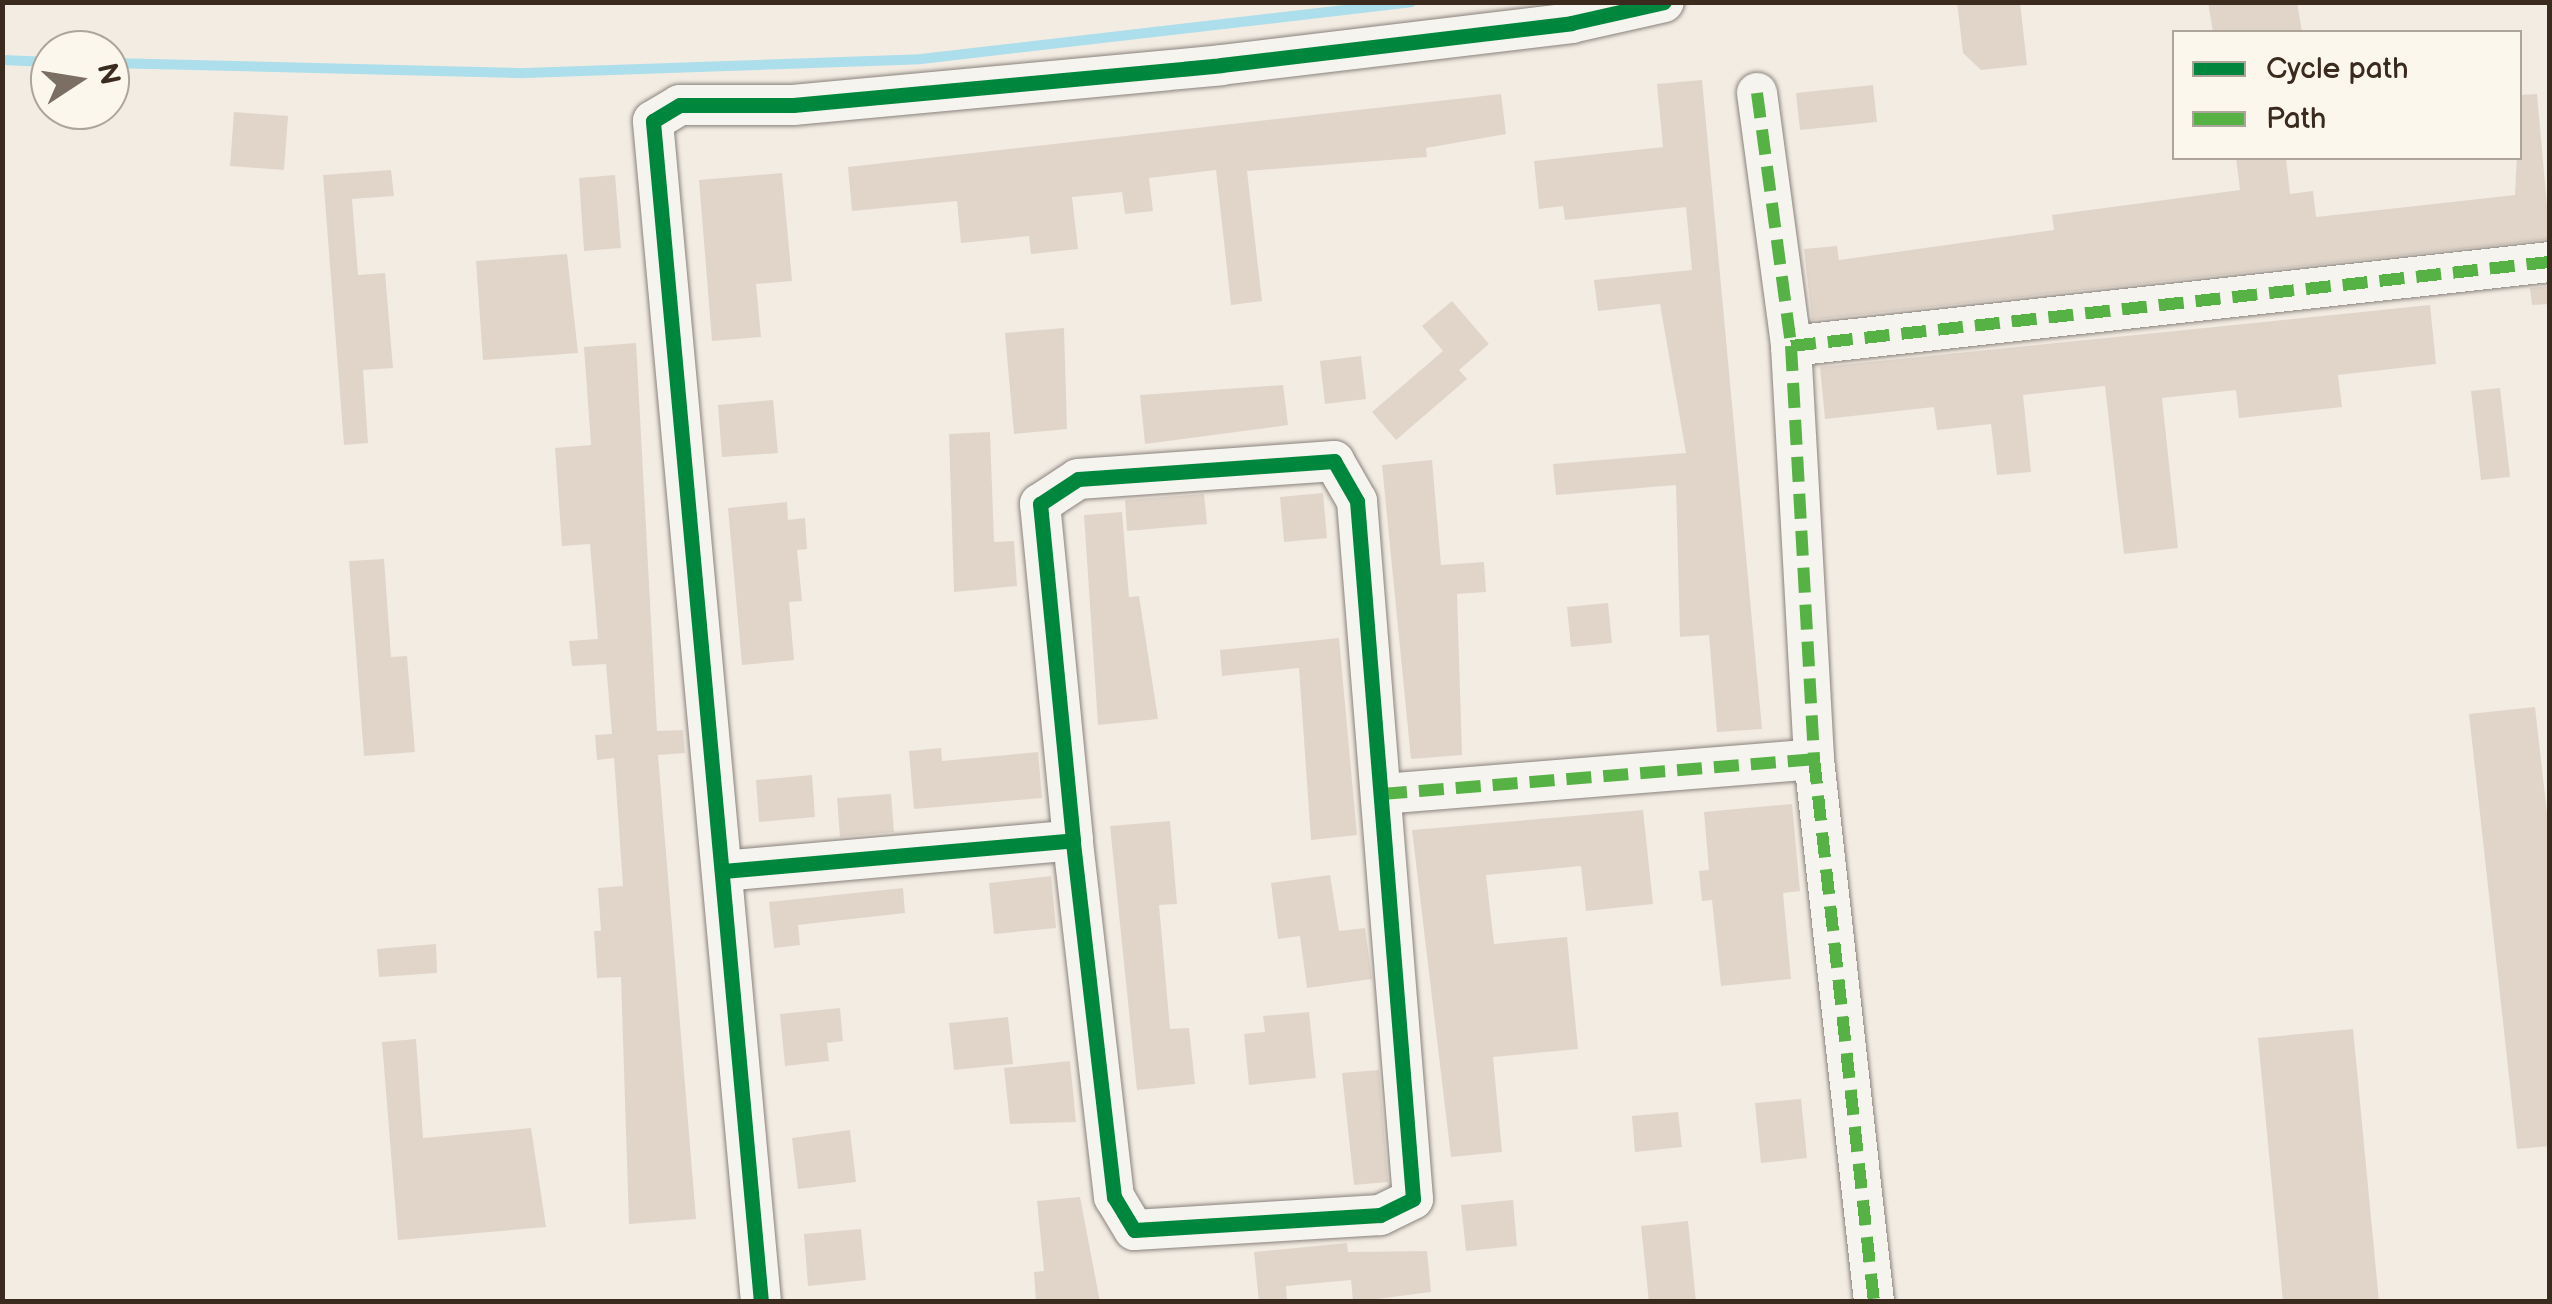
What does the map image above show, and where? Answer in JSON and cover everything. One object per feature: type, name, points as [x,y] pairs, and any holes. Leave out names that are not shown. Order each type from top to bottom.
[{"type":"street","points":[[760,1302],[653,121],[680,105],[792,105],[1221,65],[1571,23],[1664,2]]},
{"type":"street","points":[[1756,93],[1791,346],[1814,759],[1874,1302]]},
{"type":"street","points":[[1791,346],[2550,262]]},
{"type":"street","points":[[1314,459],[1347,472],[1382,794],[1416,1179],[1413,1199],[1380,1215],[1152,1236],[1121,1217],[1073,840],[1036,532],[1040,504],[1078,479],[1314,459]]},
{"type":"street","points":[[1382,794],[1814,759]]},
{"type":"street","points":[[722,871],[1073,840]]},
{"type":"building","points":[[1957,2],[2020,2],[2027,65],[1981,70],[1963,53]]},
{"type":"building","points":[[2208,2],[2297,2],[2302,30],[2213,30]]},
{"type":"building","points":[[1702,80],[1762,729],[1717,732],[1709,635],[1680,637],[1676,485],[1556,495],[1553,464],[1686,453],[1660,304],[1598,311],[1594,280],[1692,270],[1686,207],[1565,220],[1563,206],[1539,209],[1534,161],[1663,147],[1657,84]]},
{"type":"building","points":[[1873,85],[1877,122],[1800,130],[1796,93]]},
{"type":"building","points":[[1501,94],[1506,134],[1426,148],[1427,157],[1247,171],[1262,301],[1231,305],[1216,170],[1149,178],[1153,211],[1125,214],[1122,192],[1072,197],[1078,249],[1031,254],[1029,236],[961,243],[957,201],[852,211],[848,167]]},
{"type":"building","points":[[2537,94],[2550,239],[1812,320],[1804,249],[1837,246],[1839,260],[2054,230],[2052,215],[2240,190],[2236,160],[2286,160],[2290,194],[2313,191],[2316,217],[2515,195],[2517,160],[2522,160],[2522,95]]},
{"type":"building","points":[[234,112],[288,116],[284,170],[230,166]]},
{"type":"building","points":[[391,170],[394,196],[352,199],[358,275],[385,273],[393,368],[363,370],[368,443],[344,445],[323,175]]},
{"type":"building","points":[[782,173],[792,281],[756,284],[761,337],[712,341],[699,180]]},
{"type":"building","points":[[615,175],[621,248],[584,251],[579,178]]},
{"type":"building","points":[[567,254],[578,353],[483,360],[476,261]]},
{"type":"building","points":[[2550,286],[2550,304],[2532,305],[2530,288]]},
{"type":"building","points":[[1452,301],[1489,344],[1459,370],[1467,379],[1396,440],[1372,412],[1443,351],[1422,326]]},
{"type":"building","points":[[2430,305],[2436,364],[2338,375],[2342,407],[2239,418],[2236,390],[2162,398],[2178,548],[2124,554],[2105,386],[2023,395],[2031,472],[1997,475],[1991,424],[1937,430],[1934,407],[1825,419],[1820,367]]},
{"type":"building","points":[[1064,328],[1067,429],[1014,434],[1005,333]]},
{"type":"building","points":[[636,343],[657,731],[683,730],[685,753],[658,755],[696,1219],[629,1224],[621,977],[597,978],[594,931],[601,931],[598,888],[623,886],[614,758],[597,760],[595,735],[612,734],[606,664],[572,666],[569,641],[598,639],[590,544],[562,546],[555,448],[591,445],[584,347]]},
{"type":"building","points":[[1361,356],[1366,399],[1325,404],[1320,361]]},
{"type":"building","points":[[1283,385],[1288,425],[1145,444],[1140,395]]},
{"type":"building","points":[[2500,388],[2510,477],[2481,480],[2471,391]]},
{"type":"building","points":[[773,400],[778,453],[722,457],[718,405]]},
{"type":"building","points":[[990,432],[994,542],[1014,541],[1017,586],[954,592],[949,434]]},
{"type":"building","points":[[1432,460],[1441,565],[1484,562],[1486,592],[1457,594],[1462,755],[1411,759],[1382,465]]},
{"type":"building","points":[[1323,493],[1327,538],[1284,542],[1280,497]]},
{"type":"building","points":[[1204,494],[1207,524],[1127,531],[1125,500]]},
{"type":"building","points":[[787,502],[788,520],[805,518],[807,549],[797,550],[802,601],[789,602],[794,660],[742,665],[728,508]]},
{"type":"building","points":[[1122,512],[1129,597],[1139,596],[1158,719],[1098,725],[1084,515]]},
{"type":"building","points":[[384,559],[391,657],[407,656],[415,752],[364,756],[349,561]]},
{"type":"building","points":[[1608,603],[1612,643],[1571,647],[1567,607]]},
{"type":"building","points":[[1339,638],[1357,835],[1311,840],[1299,668],[1222,676],[1220,650]]},
{"type":"building","points":[[2535,707],[2550,840],[2550,1146],[2517,1149],[2469,714]]},
{"type":"building","points":[[941,748],[942,761],[1038,752],[1042,798],[914,809],[909,751]]},
{"type":"building","points":[[812,775],[815,817],[759,822],[756,780]]},
{"type":"building","points":[[891,794],[894,832],[840,837],[837,798]]},
{"type":"building","points":[[1792,804],[1800,891],[1783,893],[1791,979],[1721,986],[1712,900],[1702,901],[1699,871],[1709,870],[1704,812]]},
{"type":"building","points":[[1643,810],[1653,904],[1586,911],[1581,866],[1486,875],[1494,944],[1567,937],[1578,1049],[1493,1057],[1502,1152],[1451,1157],[1412,830]]},
{"type":"building","points":[[1170,821],[1177,904],[1159,905],[1170,1029],[1189,1028],[1195,1084],[1137,1090],[1110,826]]},
{"type":"building","points":[[1330,875],[1339,931],[1365,928],[1372,979],[1307,988],[1300,936],[1278,939],[1271,883]]},
{"type":"building","points":[[1051,876],[1056,928],[994,934],[989,883]]},
{"type":"building","points":[[903,888],[905,913],[798,925],[800,945],[774,948],[769,902]]},
{"type":"building","points":[[436,944],[437,973],[379,977],[377,949]]},
{"type":"building","points":[[840,1008],[843,1041],[827,1043],[829,1061],[785,1066],[780,1014]]},
{"type":"building","points":[[1309,1012],[1316,1078],[1249,1085],[1244,1034],[1265,1032],[1263,1016]]},
{"type":"building","points":[[1008,1017],[1013,1064],[954,1070],[949,1023]]},
{"type":"building","points":[[2353,1029],[2379,1302],[2283,1302],[2258,1038]]},
{"type":"building","points":[[416,1039],[423,1138],[531,1128],[546,1227],[398,1240],[382,1042]]},
{"type":"building","points":[[1070,1061],[1076,1122],[1010,1124],[1004,1068]]},
{"type":"building","points":[[1379,1070],[1388,1182],[1354,1185],[1342,1073]]},
{"type":"building","points":[[1801,1099],[1807,1158],[1761,1163],[1755,1103]]},
{"type":"building","points":[[1678,1112],[1682,1147],[1635,1152],[1632,1116]]},
{"type":"building","points":[[850,1130],[856,1182],[798,1189],[792,1138]]},
{"type":"building","points":[[1080,1197],[1100,1302],[1036,1302],[1034,1272],[1044,1271],[1037,1201]]},
{"type":"building","points":[[1513,1200],[1517,1246],[1466,1251],[1461,1205]]},
{"type":"building","points":[[1688,1221],[1696,1302],[1649,1302],[1641,1226]]},
{"type":"building","points":[[861,1229],[866,1280],[808,1286],[804,1234]]},
{"type":"building","points":[[1347,1243],[1348,1252],[1427,1251],[1431,1292],[1353,1302],[1351,1280],[1286,1286],[1287,1302],[1259,1302],[1254,1252]]},
{"type":"waterway","points":[[130,63],[525,73],[921,59],[1411,2]]},
{"type":"waterway","points":[[2,60],[30,61]]},
{"type":"marked path","points":[[1757,93],[1791,346],[1814,759],[1874,1302]]},
{"type":"marked path","points":[[1791,346],[2550,262]]},
{"type":"marked path","points":[[1382,794],[1814,759]]},
{"type":"cycle path","points":[[761,1302],[653,121],[680,105],[793,105],[1221,65],[1571,23],[1664,2]]},
{"type":"cycle path","points":[[722,871],[1073,840],[1040,504],[1078,479],[1334,461],[1357,501],[1413,1199],[1380,1215],[1134,1230],[1114,1197],[1073,840]]}]
